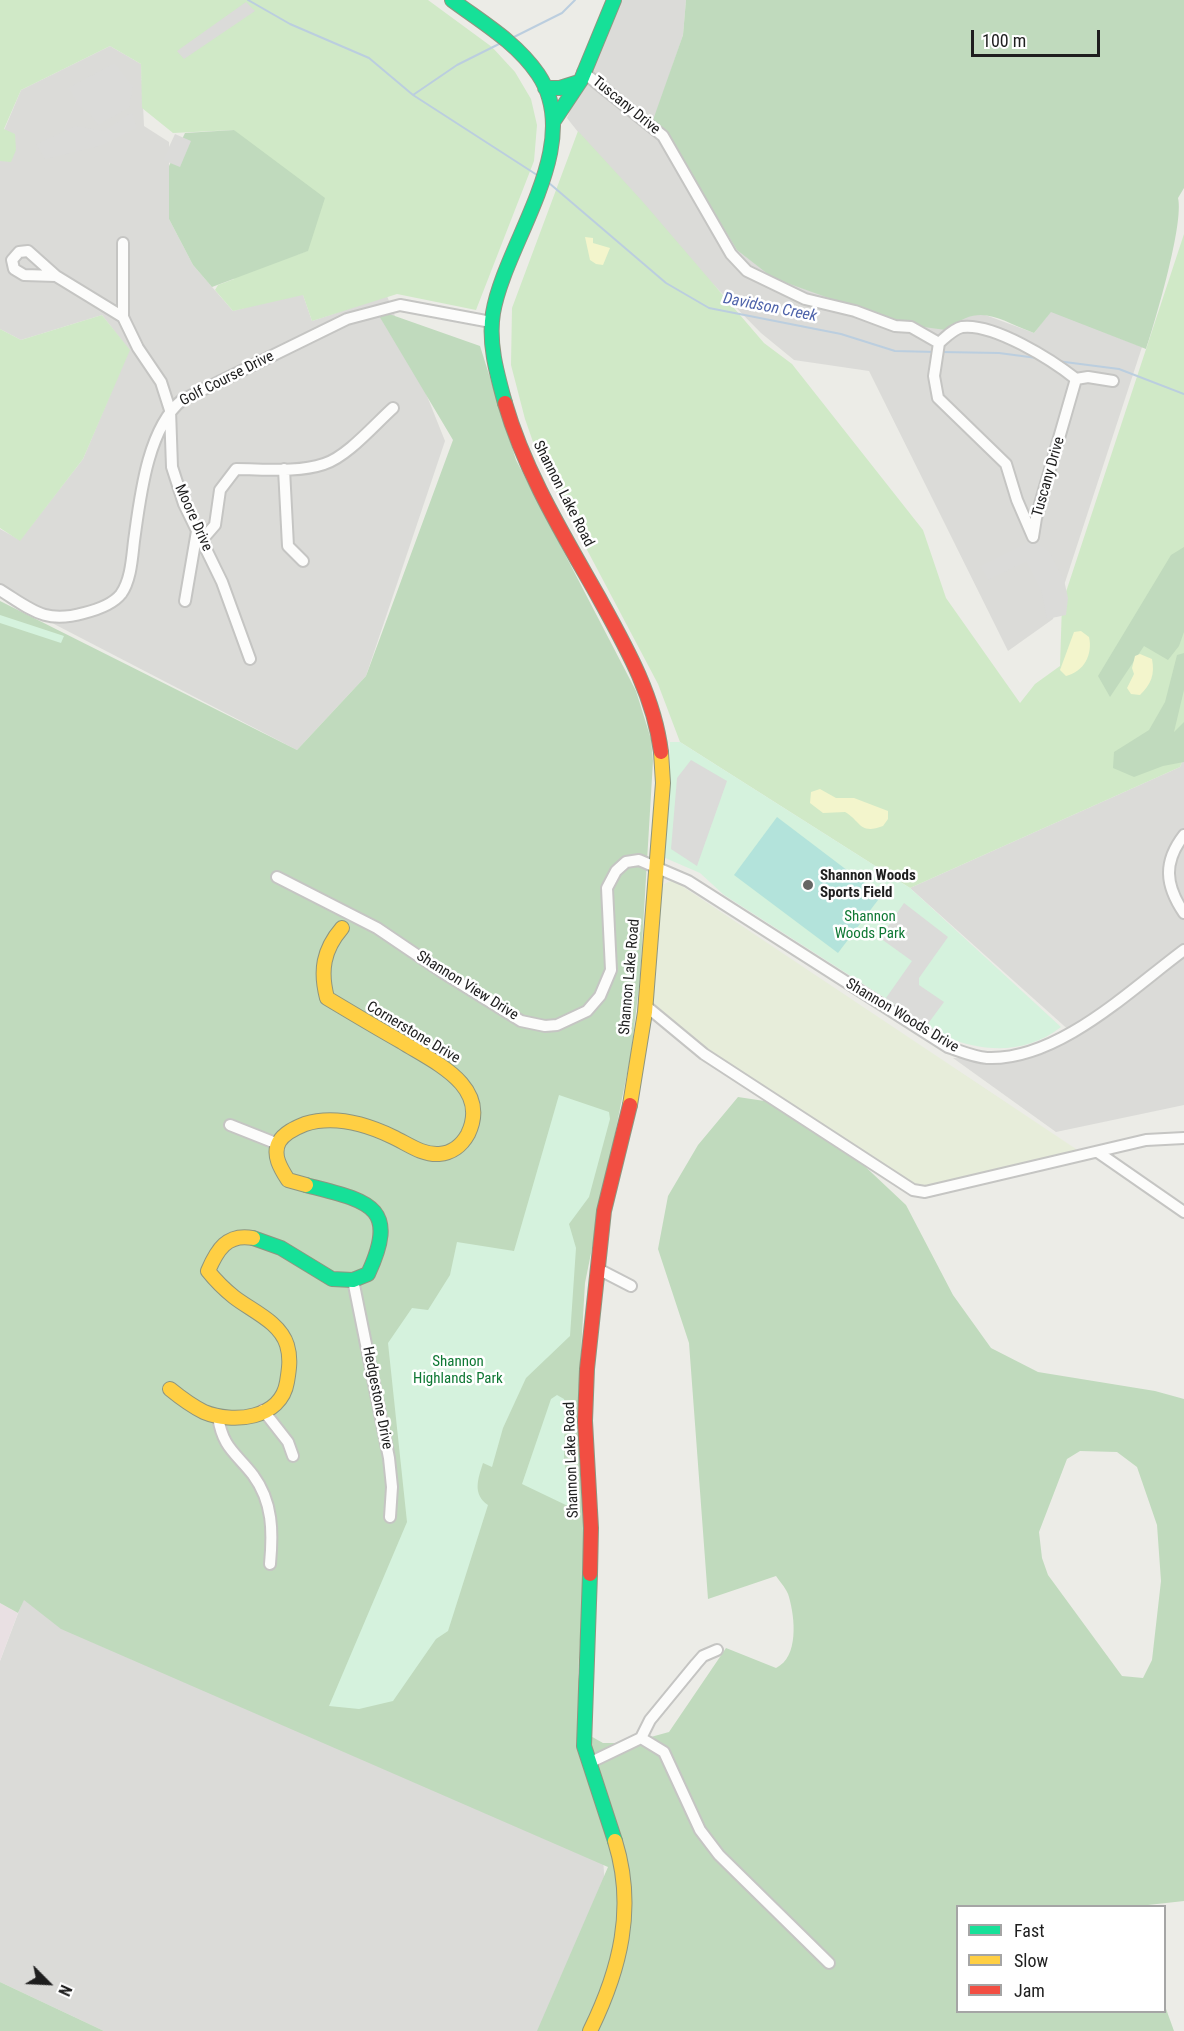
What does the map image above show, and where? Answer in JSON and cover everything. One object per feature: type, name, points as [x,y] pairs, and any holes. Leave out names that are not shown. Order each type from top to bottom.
[{"type":"main road","name":"Shannon Lake Road","points":[[452,0],[520,51],[540,76],[554,109],[552,144],[546,170],[498,292],[491,322],[492,343],[502,392],[530,470],[637,673],[654,717],[662,759],[663,783],[646,1006],[635,1083],[604,1211],[587,1369],[585,1421],[591,1528],[584,1746],[621,1861],[626,1916],[610,1991],[590,2031]]},
{"type":"main road","points":[[553,122],[567,108],[614,0]]},
{"type":"main road","points":[[545,88],[556,89],[581,77]]},
{"type":"main road","name":"Cornerstone Drive","points":[[278,1144],[294,1128],[321,1121],[344,1120],[369,1127],[428,1154],[443,1154],[464,1142],[471,1126],[474,1107],[469,1090],[453,1073],[327,998],[321,961],[333,937],[342,928]]},
{"type":"main road","points":[[170,1389],[196,1410],[218,1418],[257,1416],[284,1397],[288,1383],[290,1352],[283,1332],[248,1305],[228,1296],[215,1283],[208,1271],[212,1255],[221,1243],[244,1235],[261,1238],[332,1279],[353,1280],[368,1274],[382,1246],[378,1219],[367,1205],[354,1197],[288,1180],[279,1167],[276,1153],[278,1144]]},
{"type":"street","name":"Tuscany Drive","points":[[581,77],[663,136],[731,254],[747,271],[805,298],[855,311],[895,326],[911,327],[939,343],[934,376],[938,398],[950,412],[986,442],[1006,464],[1017,500],[1033,537],[1036,518],[1076,379]]},
{"type":"street","points":[[123,243],[123,317]]},
{"type":"street","points":[[56,276],[123,317]]},
{"type":"street","name":"Golf Course Drive","points":[[0,590],[39,615],[67,618],[99,609],[120,595],[130,570],[142,488],[159,430],[170,410],[182,400],[347,319],[400,305],[491,322]]},
{"type":"street","name":"Moore Drive","points":[[123,317],[138,348],[161,382],[170,410],[172,467],[184,504],[222,582],[250,659]]},
{"type":"street","points":[[939,343],[953,331],[963,327],[986,331],[1032,349],[1076,379],[1088,376],[1113,381]]},
{"type":"street","points":[[185,601],[200,535],[215,525],[220,490],[236,469],[284,469],[325,464],[342,454],[393,408]]},
{"type":"street","points":[[284,469],[288,546],[303,561]]},
{"type":"street","points":[[1184,835],[1170,858],[1167,872],[1169,886],[1184,913]]},
{"type":"street","name":"Shannon View Drive","points":[[278,877],[377,928],[521,1021],[545,1026],[557,1024],[587,1011],[600,996],[611,970],[607,888],[616,871],[626,862],[639,860],[655,867]]},
{"type":"street","name":"Shannon Woods Drive","points":[[655,867],[688,881],[948,1047],[985,1058],[1027,1054],[1072,1033],[1184,950]]},
{"type":"street","name":"Cornerstone Drive","points":[[342,928],[347,914]]},
{"type":"street","points":[[646,1006],[704,1054],[913,1190],[925,1192],[1099,1153],[1146,1140],[1184,1138]]},
{"type":"street","points":[[230,1125],[278,1144]]},
{"type":"street","points":[[1099,1153],[1184,1212]]},
{"type":"street","points":[[598,1269],[631,1286]]},
{"type":"street","name":"Hedgestone Drive","points":[[353,1280],[389,1458],[392,1487],[390,1517]]},
{"type":"street","points":[[263,1410],[288,1442],[293,1456]]},
{"type":"street","points":[[218,1418],[221,1436],[227,1447],[253,1475],[264,1496],[272,1520],[270,1563]]},
{"type":"street","points":[[589,1762],[641,1738],[650,1720],[696,1664],[703,1656],[717,1650]]},
{"type":"street","points":[[641,1738],[664,1752],[700,1830],[719,1855],[829,1963]]},
{"type":"shaded area","points":[[0,0],[428,0],[492,47],[515,72],[531,99],[537,125],[534,161],[476,310],[397,294],[312,321],[303,295],[233,311],[215,290],[218,285],[234,279],[235,274],[253,267],[307,251],[234,130],[173,133],[142,108],[141,64],[110,46],[21,90],[4,129],[15,134],[16,150],[11,162],[0,161]]},
{"type":"shaded area","points":[[614,0],[686,0],[683,35],[654,120],[946,330],[962,317],[980,313],[1034,333],[1051,311],[1142,347],[1053,619],[1008,651],[869,371],[794,360],[761,333],[638,208],[567,118]]},
{"type":"shaded area","points":[[246,2],[255,11],[184,59],[177,51]]},
{"type":"shaded area","points":[[110,46],[141,64],[144,126],[169,142],[169,219],[193,265],[233,311],[302,292],[312,321],[387,296],[445,441],[366,676],[297,750],[0,596],[0,529],[20,540],[83,459],[129,350],[102,315],[21,340],[0,329],[0,140],[21,90]]},
{"type":"shaded area","points":[[115,63],[133,86],[129,108],[98,125],[89,113],[80,107],[68,88]]},
{"type":"shaded area","points":[[132,112],[137,128],[103,145],[45,159],[36,144],[75,126],[104,131]]},
{"type":"shaded area","points":[[578,131],[643,202],[764,343],[792,364],[923,530],[946,598],[1020,703],[1035,684],[1060,666],[1062,604],[1184,234],[1184,757],[1180,767],[910,888],[680,742],[658,684],[539,459],[525,419],[511,365],[512,308]]},
{"type":"shaded area","points":[[175,134],[191,141],[180,167],[163,160]]},
{"type":"shaded area","points":[[102,315],[130,350],[83,459],[20,541],[0,528],[0,329],[21,340]]},
{"type":"shaded area","points":[[1032,540],[1049,551],[1064,580],[1068,598],[1066,615],[1047,619],[1041,589],[1027,561],[988,580],[980,566]]},
{"type":"shaded area","points":[[1184,757],[1184,1105],[1056,1132],[953,1058],[1008,1057],[1072,1033],[910,888],[1180,767]]},
{"type":"shaded area","points":[[691,760],[727,781],[697,866],[671,849],[677,778]]},
{"type":"shaded area","name":"Shannon Woods Sports Field","points":[[777,817],[881,896],[838,953],[734,875]]},
{"type":"shaded area","points":[[315,832],[514,1251],[603,1857],[607,1921],[566,2031],[104,2031],[0,1982],[0,1661]]},
{"type":"shaded area","points":[[673,880],[1088,1157],[915,1189],[711,1056],[653,1005],[662,885]]},
{"type":"shaded area","points":[[904,903],[948,937],[919,978],[919,985],[944,1002],[927,1025],[886,998],[912,961],[880,938]]},
{"type":"shaded area","points":[[0,1603],[18,1613],[0,1661]]},
{"type":"green space","points":[[686,0],[1184,0],[1184,188],[1178,198],[1177,228],[1168,272],[1146,349],[1051,312],[1034,333],[999,319],[979,315],[958,322],[946,330],[901,324],[773,278],[737,250],[667,134],[653,120],[683,35]]},
{"type":"green space","points":[[234,130],[325,198],[308,251],[212,287],[193,265],[169,219],[169,166],[185,133]]},
{"type":"green space","points":[[375,309],[480,346],[516,460],[636,691],[651,739],[653,761],[640,978],[631,1054],[585,1283],[577,1420],[585,1556],[578,1674],[587,1734],[603,1743],[629,1743],[669,1732],[726,1648],[776,1668],[789,1655],[792,1646],[794,1626],[789,1597],[776,1576],[708,1599],[689,1343],[658,1249],[668,1196],[698,1145],[738,1097],[791,1105],[838,1141],[906,1205],[953,1295],[991,1348],[1038,1372],[1155,1391],[1184,1399],[1184,1901],[1148,1905],[956,1905],[956,2013],[1166,2013],[1166,2009],[1174,2031],[537,2031],[608,1867],[61,1629],[24,1600],[18,1613],[0,1603],[0,601],[297,750],[366,676],[453,440]],"holes":[[[1080,1451],[1117,1452],[1137,1467],[1157,1525],[1161,1581],[1152,1660],[1143,1678],[1122,1676],[1048,1575],[1042,1558],[1039,1532],[1067,1459]]]},
{"type":"green space","points":[[1184,547],[1184,632],[1179,646],[1168,660],[1144,646],[1110,697],[1098,676],[1171,555]]},
{"type":"green space","points":[[0,615],[64,636],[61,643],[0,623]]},
{"type":"green space","points":[[1184,653],[1184,690],[1174,732],[1184,722],[1184,762],[1163,766],[1134,777],[1113,768],[1114,752],[1149,730],[1165,702],[1177,655]]},
{"type":"green space","name":"Shannon Woods Park","points":[[670,742],[680,742],[910,888],[1061,1027],[1034,1042],[1005,1048],[975,1046],[946,1037],[724,895],[700,873],[663,857],[670,794]]},
{"type":"green space","name":"Shannon Highlands Park","points":[[559,1095],[609,1112],[610,1119],[589,1197],[569,1224],[576,1248],[570,1336],[526,1378],[503,1428],[492,1467],[483,1463],[478,1480],[478,1491],[488,1505],[448,1631],[436,1639],[393,1701],[359,1709],[329,1706],[407,1522],[388,1343],[412,1308],[428,1310],[450,1275],[457,1242],[514,1251]]},
{"type":"green space","points":[[557,1395],[564,1399],[565,1403],[564,1457],[570,1507],[522,1484],[551,1399]]},
{"type":"green space","points":[[0,1982],[104,2031],[0,2031]]},
{"type":"sand","points":[[585,237],[593,238],[593,243],[610,248],[603,265],[590,260]]},
{"type":"sand","points":[[1081,631],[1089,637],[1088,656],[1078,671],[1066,676],[1060,670],[1074,632]]},
{"type":"sand","points":[[1140,654],[1152,659],[1152,675],[1147,687],[1140,695],[1131,694],[1127,688],[1134,674],[1132,668],[1135,656]]},
{"type":"sand","points":[[820,789],[836,798],[854,798],[888,811],[888,819],[883,826],[869,829],[861,826],[845,812],[823,813],[810,803],[811,792]]},
{"type":"waterway","points":[[248,0],[290,24],[369,58],[413,95],[537,175]]},
{"type":"waterway","points":[[514,37],[562,13],[575,0]]},
{"type":"waterway","points":[[413,95],[457,65],[501,43]]},
{"type":"waterway","name":"Davidson Creek","points":[[549,183],[666,283],[709,308],[841,334],[895,351],[935,352]]},
{"type":"waterway","name":"Davidson Creek","points":[[941,352],[999,353],[1037,358]]},
{"type":"waterway","name":"Davidson Creek","points":[[1057,361],[1119,369],[1184,394]]},
{"type":"traffic: fast","points":[[452,0],[520,52],[538,74],[550,102],[553,131],[548,162],[538,194],[500,285],[493,313],[492,347],[505,403]]},
{"type":"traffic: fast","points":[[553,122],[581,80],[614,0]]},
{"type":"traffic: fast","points":[[545,88],[560,88],[579,82]]},
{"type":"traffic: fast","points":[[253,1238],[281,1248],[332,1279],[353,1280],[368,1274],[381,1233],[379,1219],[372,1209],[361,1202],[306,1185]]},
{"type":"traffic: fast","points":[[590,1574],[584,1746],[615,1841]]},
{"type":"traffic: slow","points":[[630,1105],[645,1012],[663,783],[661,752]]},
{"type":"traffic: slow","points":[[306,1185],[288,1180],[278,1162],[276,1152],[284,1136],[305,1124],[327,1120],[350,1122],[383,1132],[421,1151],[439,1154],[452,1150],[463,1142],[473,1117],[472,1102],[466,1089],[443,1067],[327,998],[324,979],[325,961],[331,944],[342,928]]},
{"type":"traffic: slow","points":[[170,1389],[204,1412],[228,1418],[241,1418],[266,1411],[276,1404],[283,1394],[289,1364],[287,1345],[283,1337],[272,1323],[234,1297],[208,1271],[215,1256],[224,1245],[236,1238],[253,1238]]},
{"type":"traffic: slow","points":[[590,2031],[610,1985],[622,1938],[624,1890],[615,1841]]},
{"type":"traffic: jam","points":[[505,403],[513,429],[534,478],[637,671],[652,710],[661,752]]},
{"type":"traffic: jam","points":[[590,1574],[591,1528],[585,1421],[587,1369],[604,1211],[630,1105]]},
{"type":"place","name":"Shannon Woods Sports Field","points":[[808,885]]}]
